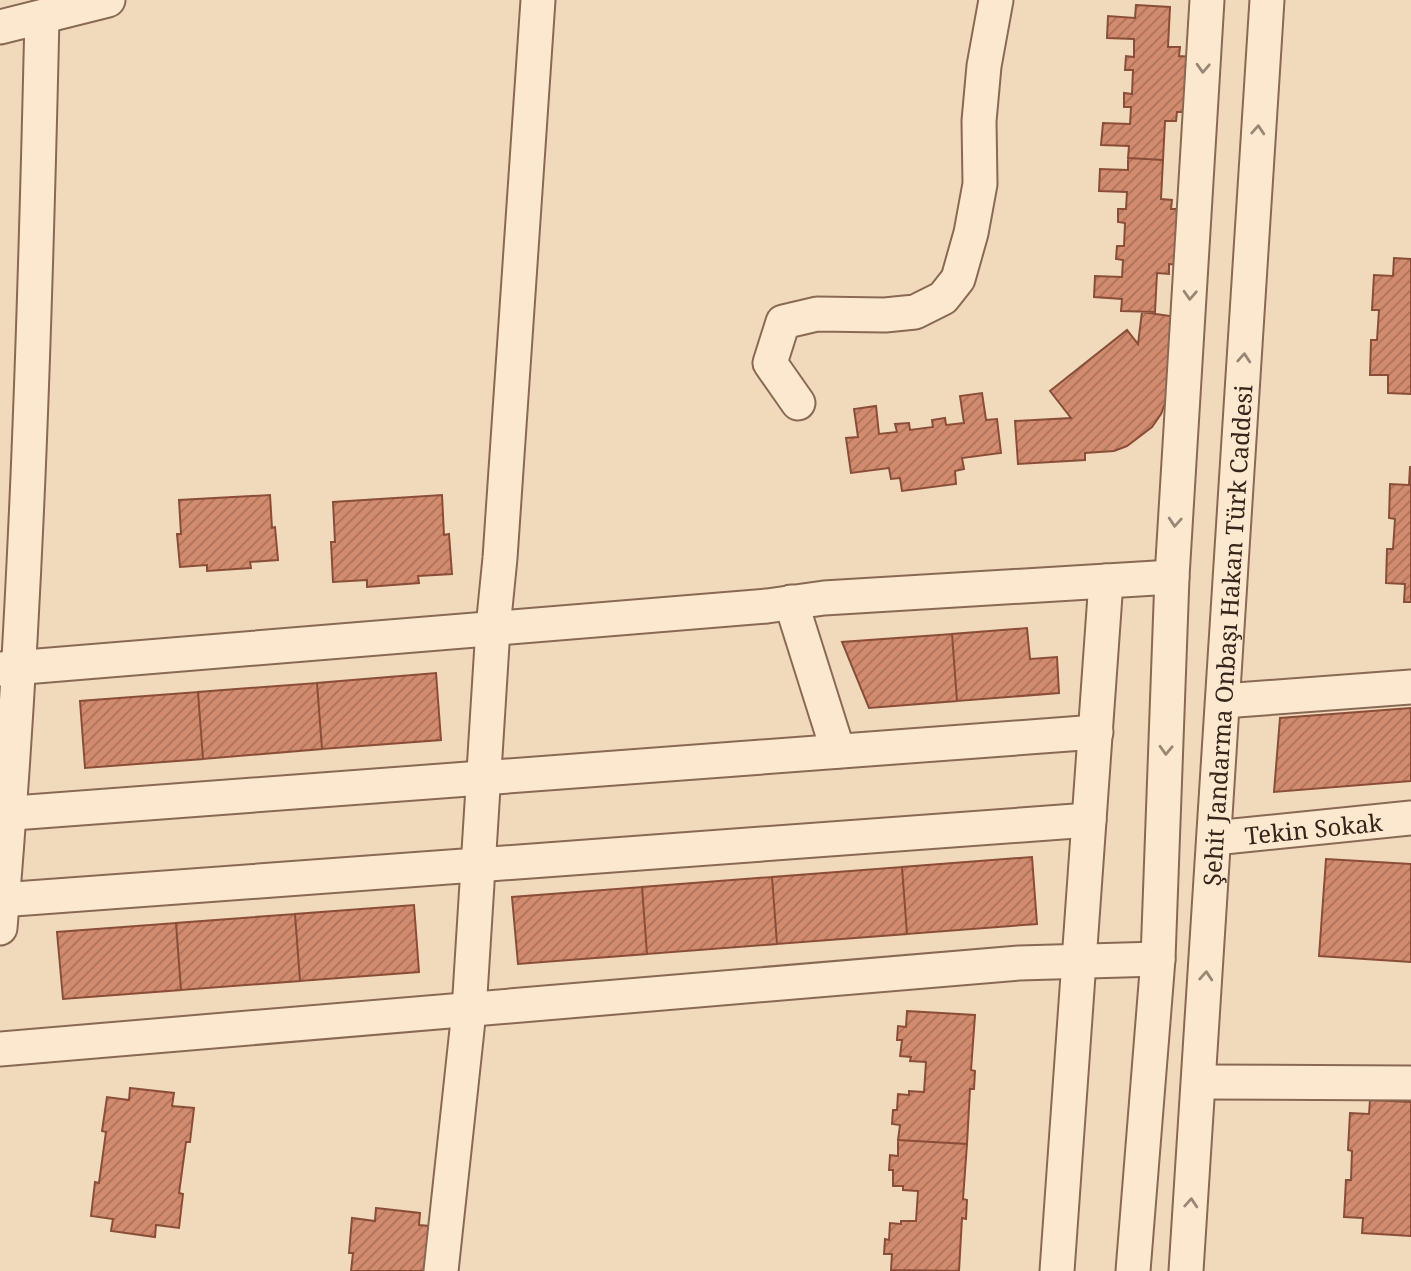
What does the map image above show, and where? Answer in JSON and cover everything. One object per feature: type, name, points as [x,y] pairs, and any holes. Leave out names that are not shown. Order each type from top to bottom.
[{"type":"street","points":[[0,27],[108,0]]},
{"type":"street","points":[[441,1271],[469,1011],[493,628],[538,0]]},
{"type":"street","points":[[798,402],[770,363],[783,322],[817,314],[885,315],[915,312],[943,298],[958,279],[971,233],[979,184],[979,121],[984,66],[996,0]]},
{"type":"street","name":"Şehit Jandarma Onbaşı Hakan Türk Caddesi","points":[[1133,1271],[1158,959],[1172,577],[1207,0]]},
{"type":"street","name":"Şehit Jandarma Onbaşı Hakan Türk Caddesi","points":[[1186,1271],[1267,0]]},
{"type":"street","points":[[42,18],[36,264],[10,668],[1,910],[477,865],[1090,820]]},
{"type":"street","points":[[10,668],[791,603],[824,598],[1172,577]]},
{"type":"street","points":[[1057,1271],[1106,581]]},
{"type":"street","points":[[791,603],[838,751]]},
{"type":"street","points":[[1223,701],[1411,687]]},
{"type":"street","points":[[4,813],[1096,732]]},
{"type":"street","name":"Tekin Sokak","points":[[1214,838],[1411,818]]},
{"type":"street","points":[[0,1049],[1019,963],[1158,959]]},
{"type":"street","points":[[1199,1082],[1411,1083]]},
{"type":"building","points":[[1136,5],[1170,7],[1168,47],[1180,47],[1179,56],[1193,57],[1190,112],[1177,112],[1176,121],[1165,121],[1163,160],[1128,158],[1129,146],[1101,145],[1103,123],[1130,124],[1131,107],[1124,107],[1124,93],[1132,94],[1133,70],[1125,70],[1126,56],[1134,57],[1134,39],[1107,38],[1108,16],[1135,18]]},
{"type":"building","points":[[1128,158],[1163,160],[1161,199],[1172,200],[1171,209],[1185,209],[1182,265],[1169,264],[1169,274],[1157,273],[1155,312],[1121,311],[1122,299],[1094,297],[1095,276],[1122,277],[1123,260],[1116,259],[1117,246],[1124,246],[1125,223],[1118,222],[1118,209],[1126,209],[1127,192],[1099,191],[1100,169],[1128,170]]},
{"type":"building","points":[[1394,258],[1411,259],[1411,394],[1388,393],[1388,375],[1370,375],[1371,340],[1377,340],[1379,310],[1372,310],[1374,275],[1393,276]]},
{"type":"building","points":[[1142,312],[1184,318],[1167,398],[1152,427],[1127,446],[1114,451],[1085,453],[1085,460],[1018,464],[1015,421],[1071,418],[1050,391],[1127,330],[1138,344]]},
{"type":"building","points":[[982,393],[986,420],[997,419],[1001,453],[962,458],[964,469],[955,471],[956,484],[902,491],[900,478],[891,479],[889,468],[851,473],[846,438],[858,437],[854,409],[876,406],[879,434],[897,432],[895,424],[909,423],[910,430],[933,427],[932,420],[945,418],[946,425],[964,423],[960,396]]},
{"type":"building","points":[[1410,467],[1411,602],[1404,602],[1405,584],[1386,583],[1387,549],[1393,549],[1395,519],[1389,518],[1390,484],[1409,485]]},
{"type":"building","points":[[270,495],[278,560],[250,562],[251,568],[207,571],[207,565],[180,567],[177,534],[181,534],[179,500]]},
{"type":"building","points":[[442,495],[444,535],[449,534],[452,574],[418,576],[419,583],[367,587],[367,580],[333,582],[333,502]]},
{"type":"building","points":[[1027,628],[1030,659],[1057,657],[1059,693],[957,701],[952,634]]},
{"type":"building","points":[[952,634],[957,701],[869,708],[842,642]]},
{"type":"building","points":[[436,673],[441,740],[322,749],[317,683]]},
{"type":"building","points":[[317,683],[322,749],[203,759],[198,692]]},
{"type":"building","points":[[198,692],[203,759],[85,768],[80,701]]},
{"type":"building","points":[[1411,708],[1411,781],[1274,792],[1280,718]]},
{"type":"building","points":[[1032,857],[1037,924],[907,934],[902,867]]},
{"type":"building","points":[[1326,859],[1411,864],[1411,962],[1319,956]]},
{"type":"building","points":[[902,867],[907,934],[777,944],[772,877]]},
{"type":"building","points":[[772,877],[777,944],[647,954],[642,887]]},
{"type":"building","points":[[642,887],[647,954],[518,964],[512,897]]},
{"type":"building","points":[[414,905],[419,972],[300,981],[295,914]]},
{"type":"building","points":[[295,914],[300,981],[181,990],[176,923]]},
{"type":"building","points":[[176,923],[181,990],[63,999],[57,932]]},
{"type":"building","points":[[907,1011],[975,1015],[971,1070],[975,1071],[974,1089],[970,1089],[967,1144],[898,1140],[900,1125],[892,1124],[893,1110],[897,1110],[898,1094],[909,1095],[909,1091],[924,1092],[926,1062],[910,1061],[911,1057],[900,1056],[902,1040],[897,1040],[898,1026],[906,1027]]},
{"type":"building","points":[[130,1088],[174,1093],[172,1106],[194,1108],[179,1193],[183,1194],[179,1228],[156,1225],[155,1237],[111,1231],[113,1219],[91,1216],[106,1132],[102,1131],[107,1097],[129,1100]]},
{"type":"building","points":[[1370,1100],[1411,1102],[1411,1236],[1362,1233],[1363,1218],[1344,1217],[1346,1180],[1351,1180],[1352,1151],[1348,1150],[1350,1113],[1369,1114]]},
{"type":"building","points":[[898,1140],[967,1144],[963,1199],[967,1200],[966,1219],[962,1218],[959,1271],[891,1270],[892,1254],[884,1254],[885,1239],[889,1240],[890,1223],[916,1221],[918,1191],[893,1186],[893,1170],[889,1170],[890,1155],[898,1156]]},
{"type":"building","points":[[376,1208],[420,1213],[419,1225],[441,1227],[432,1271],[351,1271],[353,1253],[349,1253],[352,1218],[375,1221]]}]
